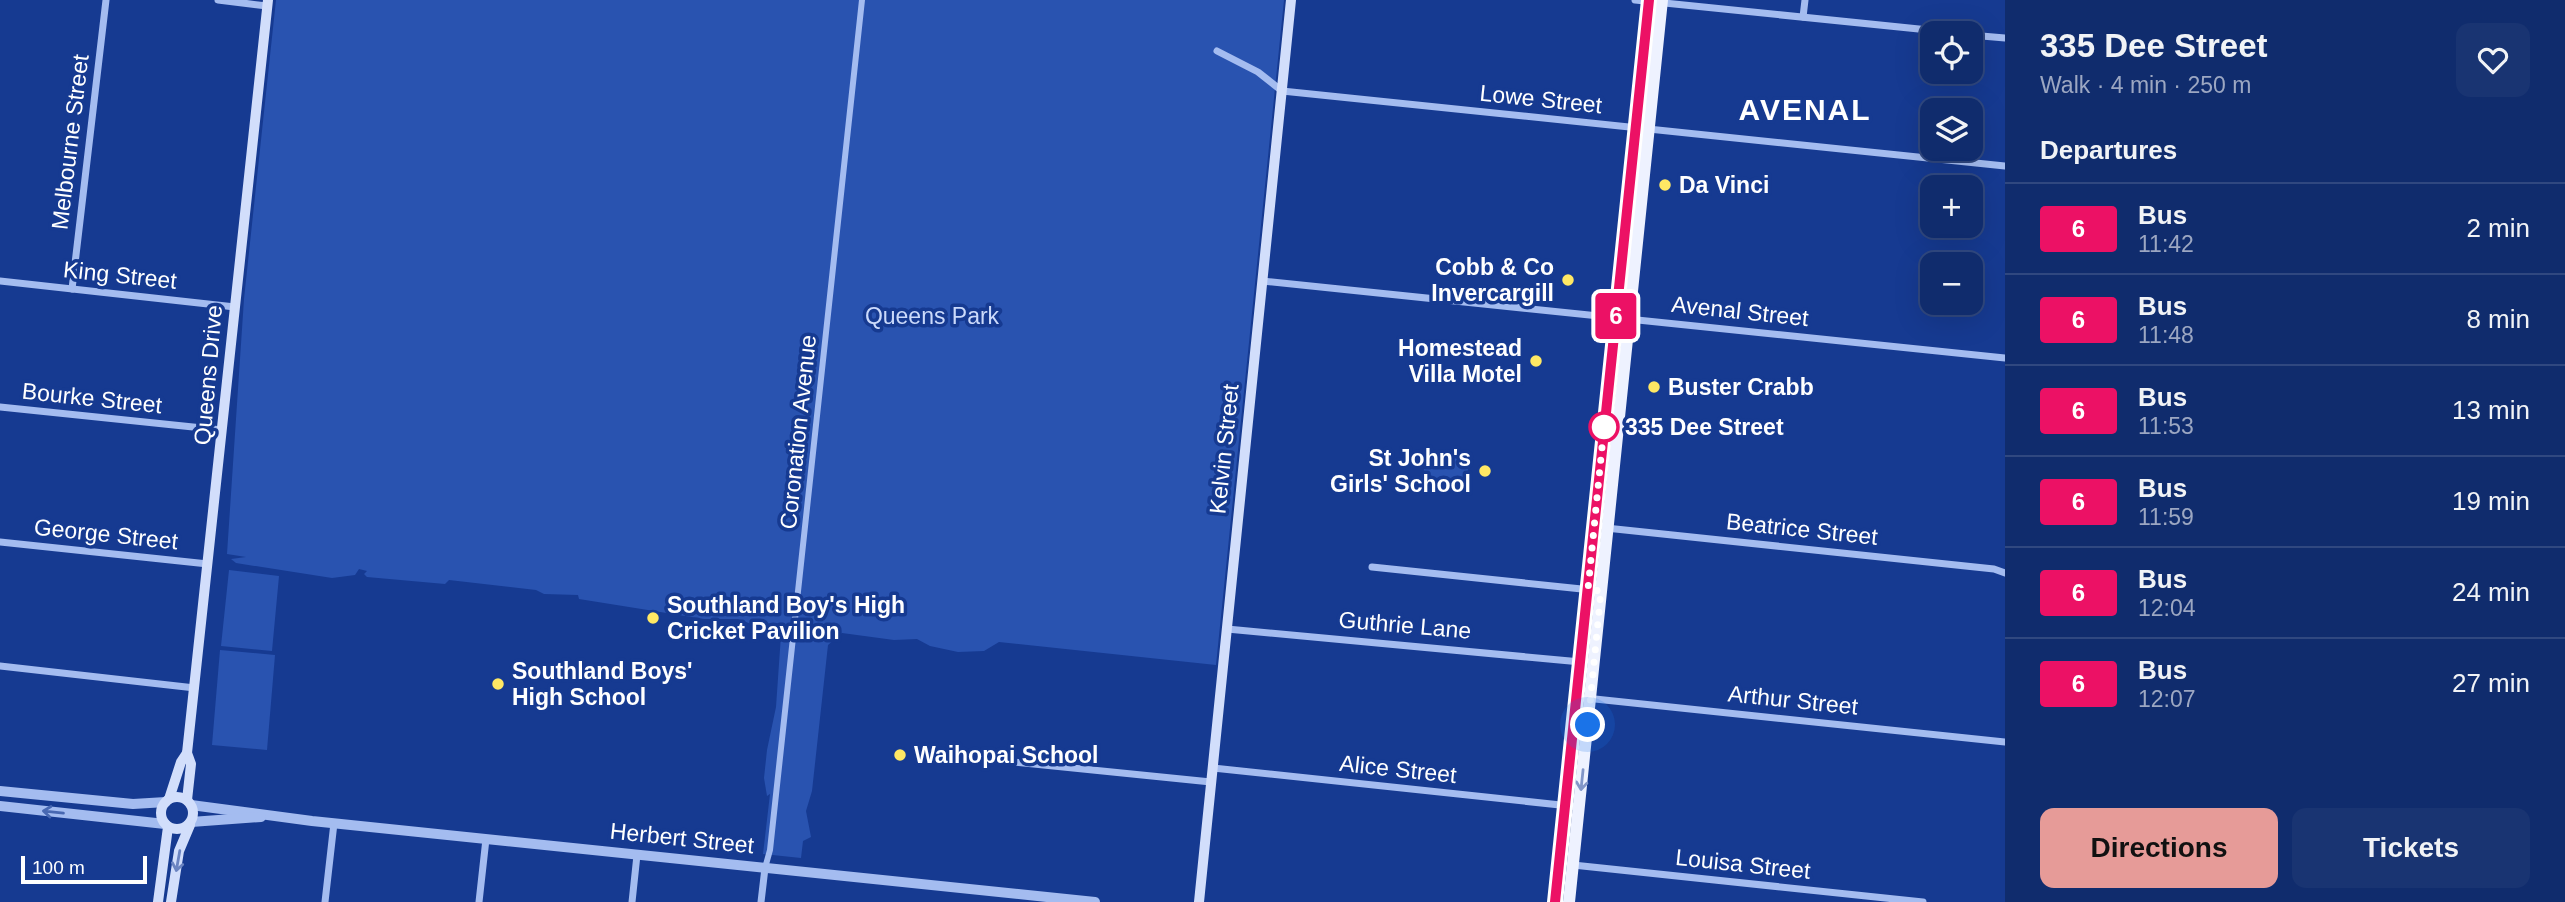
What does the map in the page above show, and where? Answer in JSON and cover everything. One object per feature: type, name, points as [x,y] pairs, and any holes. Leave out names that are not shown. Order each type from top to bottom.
[{"type":"main road","name":"Kelvin Street","points":[[1199,902],[1291,0]]},
{"type":"main road","points":[[1569,902],[1608,528],[1623,318],[1642,129],[1651,1]]},
{"type":"main road","name":"Queens Drive","points":[[167,801],[187,753],[268,3]]},
{"type":"main road","points":[[1555,902],[1594,527],[1623,318]]},
{"type":"main road","name":"Queens Drive","points":[[187,753],[191,764],[189,803]]},
{"type":"main road","name":"Herbert Street","points":[[167,801],[178,797],[189,803]]},
{"type":"main road","points":[[158,902],[167,825],[161,814],[167,801]]},
{"type":"main road","points":[[171,902],[179,851],[191,822],[189,803]]},
{"type":"main road","name":"Herbert Street","points":[[167,825],[183,829],[191,822]]},
{"type":"street","name":"Melbourne Street","points":[[72,289],[106,0]]},
{"type":"street","points":[[218,0],[268,3]]},
{"type":"street","name":"Coronation Avenue","points":[[765,868],[770,850],[862,0]]},
{"type":"street","points":[[1803,17],[1805,0]]},
{"type":"street","points":[[1651,1],[1920,29]]},
{"type":"street","points":[[1983,35],[2005,38]]},
{"type":"street","points":[[1217,51],[1258,72],[1282,91]]},
{"type":"street","name":"Lowe Street","points":[[1282,91],[2005,166]]},
{"type":"street","name":"King Street","points":[[0,281],[236,307]]},
{"type":"street","name":"Avenal Street","points":[[1262,281],[2005,358]]},
{"type":"street","name":"Bourke Street","points":[[0,407],[222,430]]},
{"type":"street","name":"Beatrice Street","points":[[1594,527],[1994,569],[2005,573]]},
{"type":"street","name":"George Street","points":[[0,542],[208,564]]},
{"type":"street","points":[[1372,567],[1601,591]]},
{"type":"street","name":"Guthrie Lane","points":[[1227,629],[1581,662]]},
{"type":"street","points":[[0,666],[195,688]]},
{"type":"street","name":"Arthur Street","points":[[1576,697],[2005,742]]},
{"type":"street","points":[[1003,761],[1211,782]]},
{"type":"street","name":"Alice Street","points":[[1213,768],[1579,807]]},
{"type":"street","name":"Herbert Street","points":[[0,790],[133,804],[167,801]]},
{"type":"street","name":"Herbert Street","points":[[189,803],[265,816],[765,868],[1022,898],[1095,902]]},
{"type":"street","name":"Herbert Street","points":[[0,806],[167,825]]},
{"type":"street","name":"Herbert Street","points":[[191,822],[265,816]]},
{"type":"street","points":[[325,902],[334,823]]},
{"type":"street","points":[[479,902],[486,839]]},
{"type":"street","points":[[632,902],[637,855]]},
{"type":"street","name":"Louisa Street","points":[[1559,864],[1923,902]]},
{"type":"street","points":[[761,902],[765,868]]},
{"type":"green space","name":"Queens Park","points":[[276,0],[1284,0],[1216,665],[999,642],[984,651],[958,652],[930,646],[917,639],[894,640],[842,633],[828,645],[812,791],[806,811],[811,837],[803,841],[801,858],[763,854],[770,794],[767,796],[764,778],[776,707],[781,635],[779,627],[767,630],[738,619],[704,619],[579,599],[578,595],[544,594],[536,590],[449,580],[445,584],[367,577],[364,574],[367,571],[359,569],[355,575],[332,578],[236,563],[231,559],[246,557],[227,554],[244,299]]},
{"type":"green space","points":[[1426,452],[1469,456],[1466,491],[1422,487]]},
{"type":"green space","points":[[229,570],[279,576],[272,651],[221,646]]},
{"type":"green space","points":[[220,650],[275,655],[267,750],[212,745]]},
{"type":"bus line","name":"6","points":[[1555,902],[1649,0]]},
{"type":"place","name":"Da Vinci","points":[[1665,185]]},
{"type":"place","name":"Cobb & Co Invercargill","points":[[1568,280]]},
{"type":"place","name":"Homestead Villa Motel","points":[[1536,361]]},
{"type":"place","name":"Buster Crabb","points":[[1654,387]]},
{"type":"place","name":"335 Dee Street","points":[[1604,427]]},
{"type":"place","name":"St John's Girls' School","points":[[1485,471]]},
{"type":"place","name":"Southland Boy's High Cricket Pavilion","points":[[653,618]]},
{"type":"place","name":"Southland Boys' High School","points":[[498,684]]},
{"type":"place","name":"Waihopai School","points":[[900,755]]},
{"type":"district","name":"AVENAL","points":[[1805,110]]},
{"type":"route","points":[[1588,725],[1601,591],[1588,589],[1604,427]]}]
